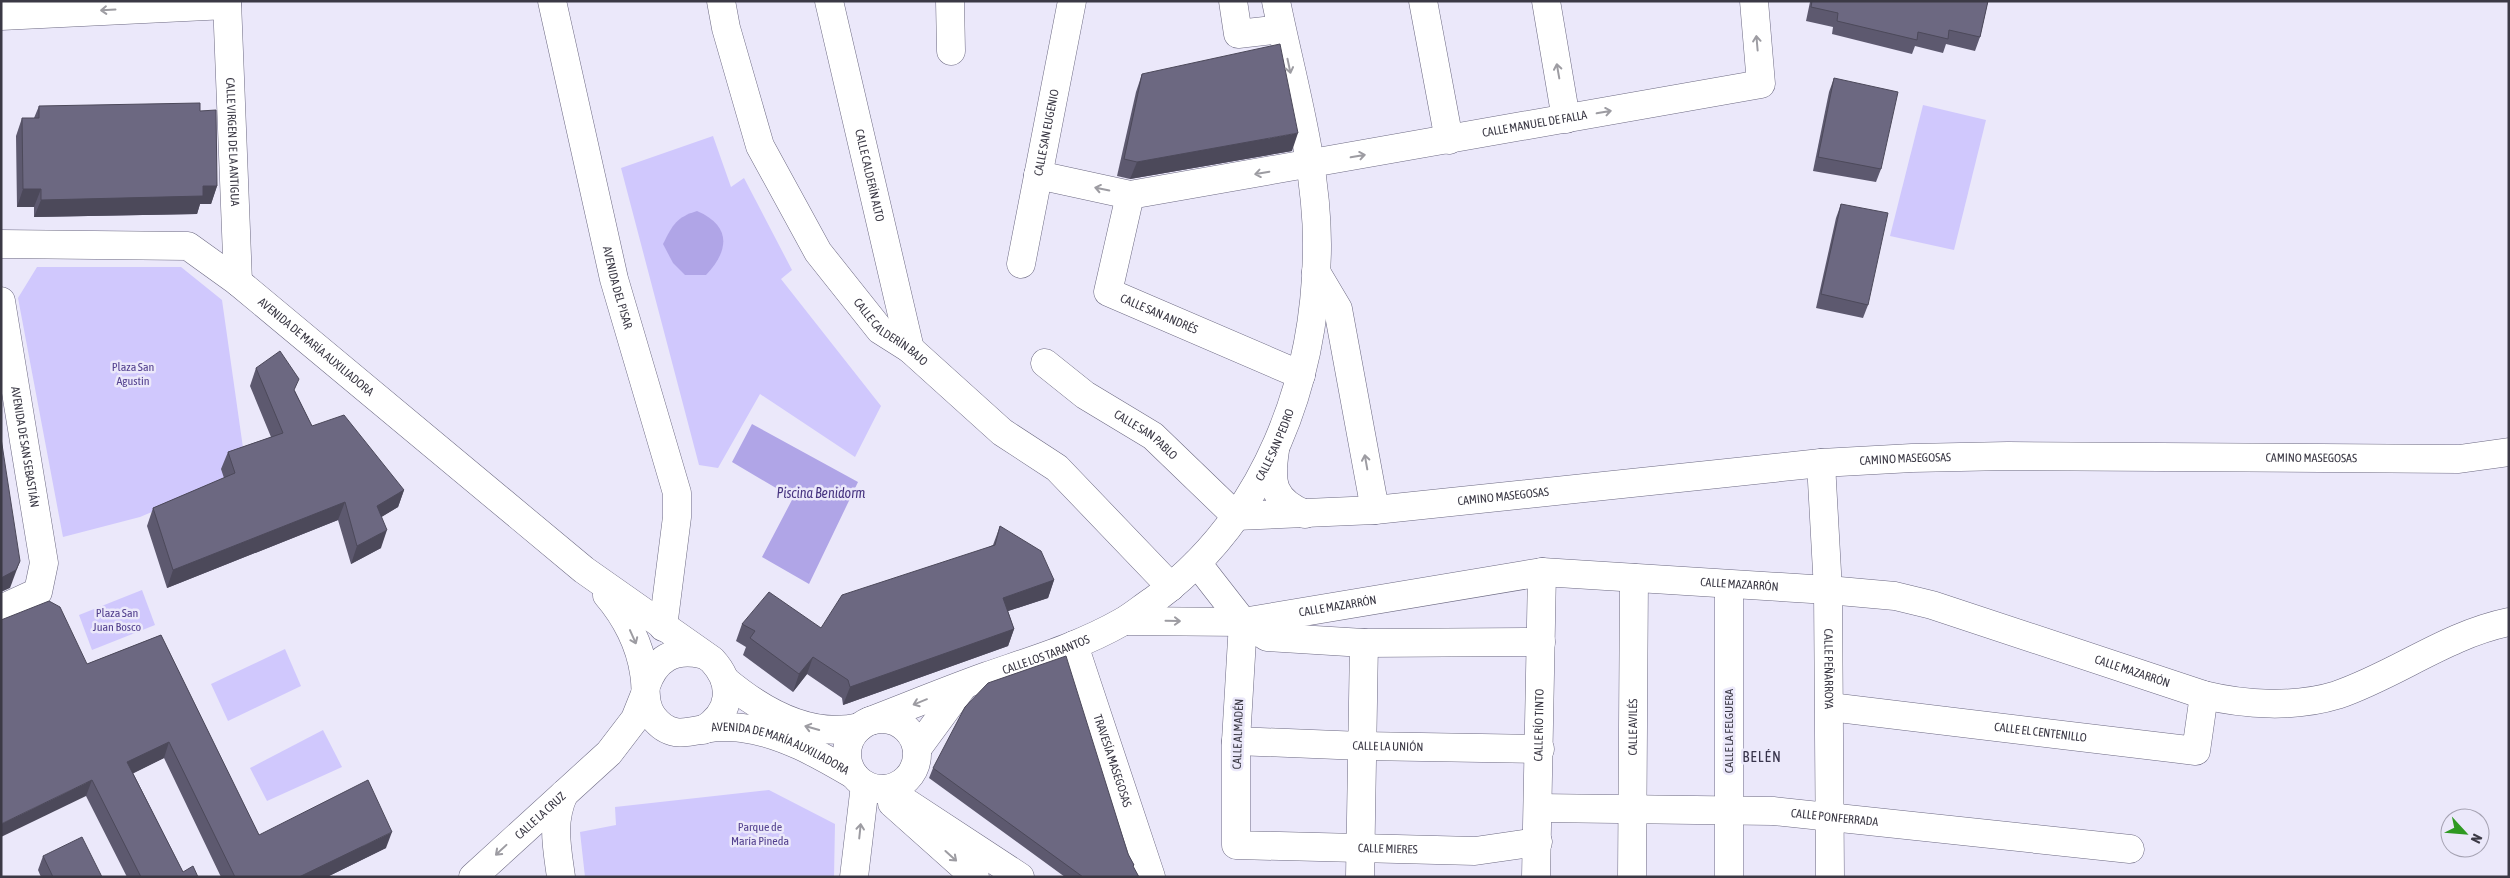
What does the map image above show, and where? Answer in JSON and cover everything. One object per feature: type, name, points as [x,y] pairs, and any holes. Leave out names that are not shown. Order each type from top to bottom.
[{"type":"street","name":"AVENIDA DEL PISAR","points":[[552,1],[614,279],[673,477],[677,506],[672,560],[658,652],[647,684]]},
{"type":"street","name":"CALLE CALDERÍN BAJO","points":[[721,1],[726,28],[760,146],[818,252],[880,330],[910,350],[1002,432],[1057,468],[1171,587]]},
{"type":"street","name":"CALLE CALDERÍN ALTO","points":[[829,1],[910,350]]},
{"type":"street","points":[[950,1],[950,51]]},
{"type":"street","name":"CALLE SAN EUGENIO","points":[[1021,264],[1072,1]]},
{"type":"street","points":[[1233,1],[1238,34],[1281,29]]},
{"type":"street","name":"CALLE SAN PEDRO","points":[[1171,587],[1197,563],[1236,516],[1275,450],[1301,375],[1313,319],[1317,243],[1310,164],[1276,1]]},
{"type":"street","points":[[1423,1],[1449,140]]},
{"type":"street","points":[[1546,1],[1566,119]]},
{"type":"street","name":"CALLE MANUEL DE FALLA","points":[[1130,195],[1761,84],[1754,1]]},
{"type":"street","points":[[1,16],[227,3]]},
{"type":"street","name":"CALLE VIRGEN DE LA ANTIGUA","points":[[227,3],[238,282]]},
{"type":"street","points":[[1038,175],[1130,195]]},
{"type":"street","name":"CALLE SAN ANDRÉS","points":[[1130,195],[1108,292],[1301,375]]},
{"type":"street","name":"AVENIDA DE MARÍA AUXILIADORA","points":[[1,244],[188,246],[238,282],[584,570],[712,660],[725,680],[764,708],[803,725],[830,731],[865,724]]},
{"type":"street","points":[[1316,272],[1338,309],[1375,510]]},
{"type":"street","name":"AVENIDA DE SAN SEBASTIÁN","points":[[1,301],[44,563],[38,592],[1,609]]},
{"type":"street","name":"CALLE SAN PABLO","points":[[1045,363],[1085,395],[1153,436],[1236,516]]},
{"type":"street","points":[[1275,450],[1272,473],[1274,486],[1288,506],[1305,514]]},
{"type":"street","name":"CAMINO MASEGOSAS","points":[[1236,516],[1375,510],[1821,463],[1912,458],[2008,456],[2459,459],[2509,452]]},
{"type":"street","name":"CALLE PEÑARROYA","points":[[1821,463],[1828,590],[1830,877]]},
{"type":"street","name":"AVENIDA DEL PISAR","points":[[633,605],[643,605],[653,600],[672,560]]},
{"type":"street","name":"AVENIDA DEL PISAR","points":[[672,560],[678,617],[701,654]]},
{"type":"street","points":[[1197,563],[1243,622],[1267,637],[1364,643],[1541,642]]},
{"type":"street","name":"AVENIDA DE MARÍA AUXILIADORA","points":[[584,570],[610,598],[627,624],[642,660],[652,716],[670,730],[687,733],[732,728],[772,735],[812,752],[870,784]]},
{"type":"street","name":"CALLE MAZARRÓN","points":[[1243,622],[1542,572],[1828,590],[1895,596],[1923,602],[2204,696],[2256,703],[2326,698],[2354,688],[2453,639],[2490,626],[2509,622]]},
{"type":"street","name":"CALLE RÍO TINTO","points":[[1536,877],[1539,808],[1542,572]]},
{"type":"street","name":"CALLE AVILÉS","points":[[1632,877],[1634,578]]},
{"type":"street","name":"CALLE LA FELGUERA","points":[[1729,584],[1729,877]]},
{"type":"street","name":"CALLE LOS TARANTOS","points":[[865,724],[965,684],[1074,646],[1124,621],[1171,587]]},
{"type":"street","name":"CALLE LOS TARANTOS","points":[[1124,621],[1243,622]]},
{"type":"street","name":"CALLE ALMADÉN","points":[[1236,845],[1236,741],[1243,622]]},
{"type":"street","points":[[1360,877],[1364,643]]},
{"type":"street","name":"TRAVESÍA MASEGOSAS","points":[[1074,646],[1151,877]]},
{"type":"street","points":[[647,684],[659,662],[670,654],[684,651],[701,654]]},
{"type":"street","name":"AVENIDA DE MARÍA AUXILIADORA","points":[[703,730],[713,724],[724,709],[727,692],[725,680]]},
{"type":"street","name":"CALLE LA CRUZ","points":[[473,877],[609,753],[632,726],[647,684]]},
{"type":"street","points":[[917,749],[965,684]]},
{"type":"street","name":"CALLE EL CENTENILLO","points":[[1830,706],[2196,751],[2204,696]]},
{"type":"street","points":[[870,784],[900,785],[911,775],[916,763],[917,749],[911,735],[900,724],[885,720],[865,724],[853,735],[848,750],[848,760],[870,784],[975,877]]},
{"type":"street","name":"CALLE LA CRUZ","points":[[609,753],[634,740],[670,730]]},
{"type":"street","name":"CALLE LA UNIÓN","points":[[1236,741],[1362,746],[1540,749]]},
{"type":"street","points":[[911,775],[929,816]]},
{"type":"street","points":[[870,784],[929,816],[1020,877]]},
{"type":"street","points":[[854,877],[870,784]]},
{"type":"street","points":[[561,877],[554,830],[556,812],[564,794]]},
{"type":"street","name":"CALLE PONFERRADA","points":[[1539,808],[1773,810],[2130,849]]},
{"type":"street","name":"CALLE MIERES","points":[[1236,845],[1475,852],[1538,842]]},
{"type":"green space","points":[[1923,105],[1986,120],[1954,250],[1890,236]]},
{"type":"green space","points":[[713,136],[731,187],[744,178],[792,270],[781,279],[881,406],[855,457],[760,394],[718,468],[699,465],[621,168]]},
{"type":"green space","name":"Plaza San Agustin","points":[[37,267],[181,267],[222,300],[245,462],[222,469],[225,481],[140,517],[63,537],[18,298]]},
{"type":"green space","name":"Plaza San Juan Bosco","points":[[142,590],[155,625],[92,650],[79,615]]},
{"type":"green space","points":[[285,649],[301,686],[228,721],[211,684]]},
{"type":"green space","points":[[323,730],[342,767],[267,801],[250,768]]},
{"type":"green space","name":"Parque de María Pineda","points":[[769,790],[835,824],[834,877],[585,877],[580,832],[616,825],[615,807]]},
{"type":"water","points":[[697,211],[716,224],[723,240],[722,248],[714,266],[706,275],[685,275],[673,263],[663,244],[676,222]]},
{"type":"water","name":"Piscina Benidorm","points":[[752,424],[858,482],[809,584],[762,557],[793,498],[732,462]]},
{"type":"building","points":[[1812,1],[1988,1],[1980,37],[1949,30],[1948,39],[1918,32],[1917,40],[1837,21],[1838,13],[1811,7]]},
{"type":"building","points":[[1280,44],[1298,133],[1137,162],[1124,159],[1142,74]]},
{"type":"building","points":[[1834,78],[1898,92],[1881,169],[1818,157]]},
{"type":"building","points":[[200,103],[200,111],[216,110],[217,186],[203,186],[203,196],[41,200],[41,189],[23,189],[22,118],[39,118],[39,106]]},
{"type":"building","points":[[1841,204],[1888,213],[1868,305],[1821,294]]},
{"type":"building","points":[[280,351],[299,379],[294,390],[312,426],[344,415],[404,490],[377,506],[387,530],[357,546],[345,502],[173,570],[153,508],[235,473],[228,452],[283,433],[256,368]]},
{"type":"building","points":[[1,438],[20,561],[16,570],[1,578]]},
{"type":"building","points":[[1000,526],[1041,551],[1054,580],[1003,598],[1014,629],[850,687],[848,680],[813,657],[799,674],[750,638],[755,631],[742,624],[769,592],[821,628],[842,595],[995,545]]},
{"type":"building","points":[[49,601],[60,607],[87,664],[161,635],[259,835],[368,780],[392,832],[299,877],[235,877],[169,742],[127,762],[183,872],[193,866],[198,877],[141,877],[92,780],[1,824],[1,620]]},
{"type":"building","points":[[1066,656],[1128,854],[1139,877],[1083,877],[933,768],[965,707],[988,683]]},
{"type":"building","points":[[82,837],[102,877],[53,877],[43,856]]},
{"type":"district","name":"BELÉN","points":[[1762,757]]}]
